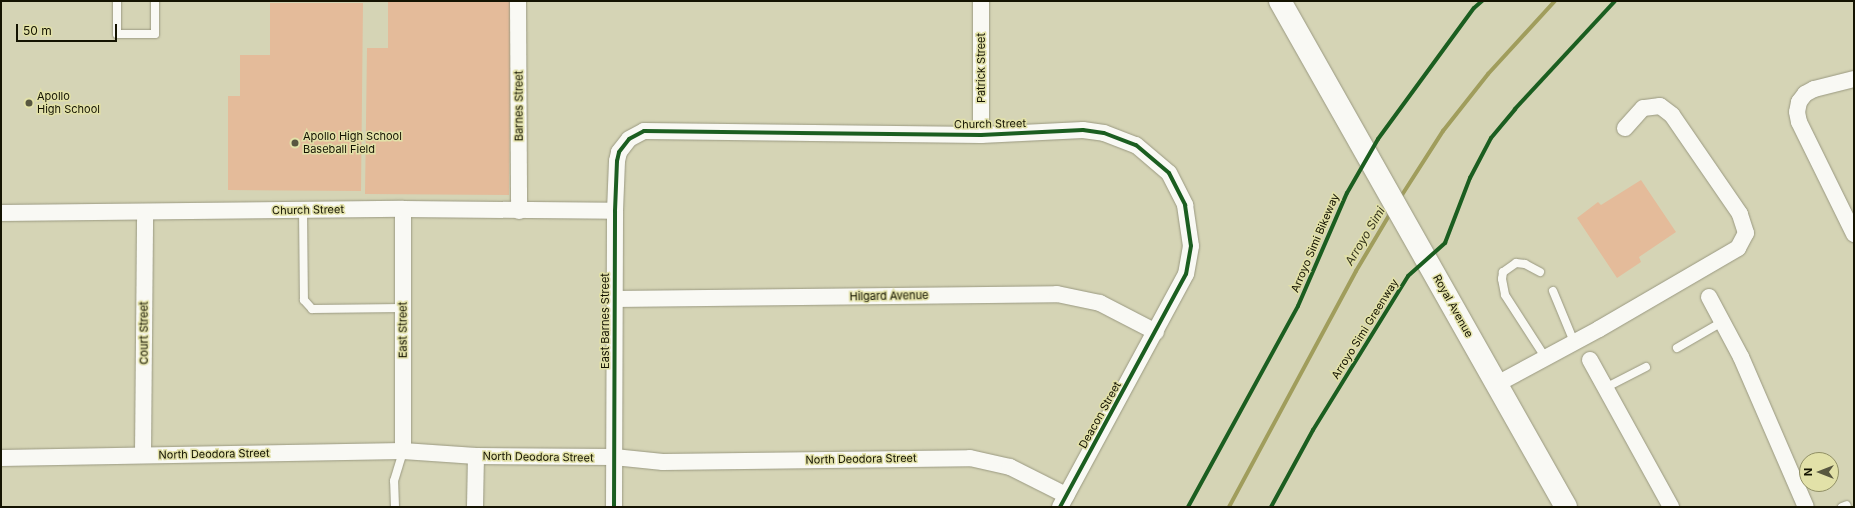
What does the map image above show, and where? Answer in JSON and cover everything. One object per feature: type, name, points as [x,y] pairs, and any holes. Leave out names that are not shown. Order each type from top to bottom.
[{"type":"main road","name":"Royal Avenue","points":[[1280,1],[1566,507]]},
{"type":"street","name":"Barnes Street","points":[[518,1],[519,211]]},
{"type":"street","name":"Patrick Street","points":[[981,1],[981,134]]},
{"type":"street","points":[[1854,79],[1814,89],[1805,94],[1798,107],[1799,122],[1854,234]]},
{"type":"street","points":[[1497,384],[1574,342],[1738,248],[1746,233],[1740,214],[1672,116],[1660,106],[1643,108],[1625,128]]},
{"type":"street","name":"Church Street","points":[[629,139],[644,131],[981,134],[1083,130],[1104,133],[1136,146],[1169,173],[1185,205],[1191,246],[1186,274],[1156,332]]},
{"type":"street","name":"East Barnes Street","points":[[614,507],[615,211],[618,161],[620,152],[629,139]]},
{"type":"street","name":"Church Street","points":[[1,213],[403,209],[615,211]]},
{"type":"street","name":"East Street","points":[[403,209],[403,451]]},
{"type":"street","name":"Court Street","points":[[143,455],[145,212]]},
{"type":"street","name":"Hilgard Avenue","points":[[614,299],[1057,294],[1100,303],[1156,332]]},
{"type":"street","points":[[1708,297],[1741,357],[1806,507]]},
{"type":"street","name":"Deacon Street","points":[[1063,501],[1156,332]]},
{"type":"street","points":[[1590,360],[1671,507]]},
{"type":"street","name":"North Deodora Street","points":[[1,458],[403,451],[476,456],[614,458],[663,462],[970,458],[1010,467],[1063,501]]},
{"type":"street","points":[[476,456],[476,507]]},
{"type":"lane","points":[[117,1],[117,34],[155,34],[155,1]]},
{"type":"lane","points":[[303,210],[304,300],[312,309],[403,308]]},
{"type":"lane","points":[[1540,272],[1525,264],[1516,263],[1503,272],[1502,279],[1505,295],[1545,357]]},
{"type":"lane","points":[[1553,291],[1574,342]]},
{"type":"lane","points":[[1677,348],[1722,322]]},
{"type":"lane","points":[[1605,388],[1646,367]]},
{"type":"lane","points":[[395,507],[394,481],[403,451]]},
{"type":"shaded area","points":[[388,1],[511,1],[509,195],[365,194],[367,48],[388,48]]},
{"type":"shaded area","name":"Apollo High School Baseball Field","points":[[270,3],[363,3],[361,191],[228,190],[228,96],[240,96],[240,55],[270,55]]},
{"type":"shaded area","points":[[1641,180],[1676,232],[1639,257],[1641,262],[1617,278],[1577,218],[1598,202],[1601,205]]},
{"type":"waterway","name":"Arroyo Simi","points":[[1400,198],[1443,131],[1488,74],[1555,1]]},
{"type":"waterway","name":"Arroyo Simi","points":[[1229,507],[1356,271],[1391,212]]},
{"type":"cycle path","name":"Arroyo Simi Bikeway","points":[[1188,507],[1298,306],[1347,193],[1378,139],[1474,8],[1482,1]]},
{"type":"cycle path","name":"Arroyo Simi Greenway","points":[[1271,507],[1313,430],[1408,276],[1445,243],[1470,178],[1491,138],[1515,109],[1615,1]]},
{"type":"cycle path","points":[[614,507],[615,211],[617,161],[619,152],[629,139],[644,131],[981,135],[1083,130],[1104,133],[1136,145],[1169,173],[1185,205],[1191,246],[1186,274],[1060,507]]},
{"type":"place","name":"Apollo High School","points":[[29,103]]},
{"type":"place","name":"Apollo High School Baseball Field","points":[[295,143]]}]
